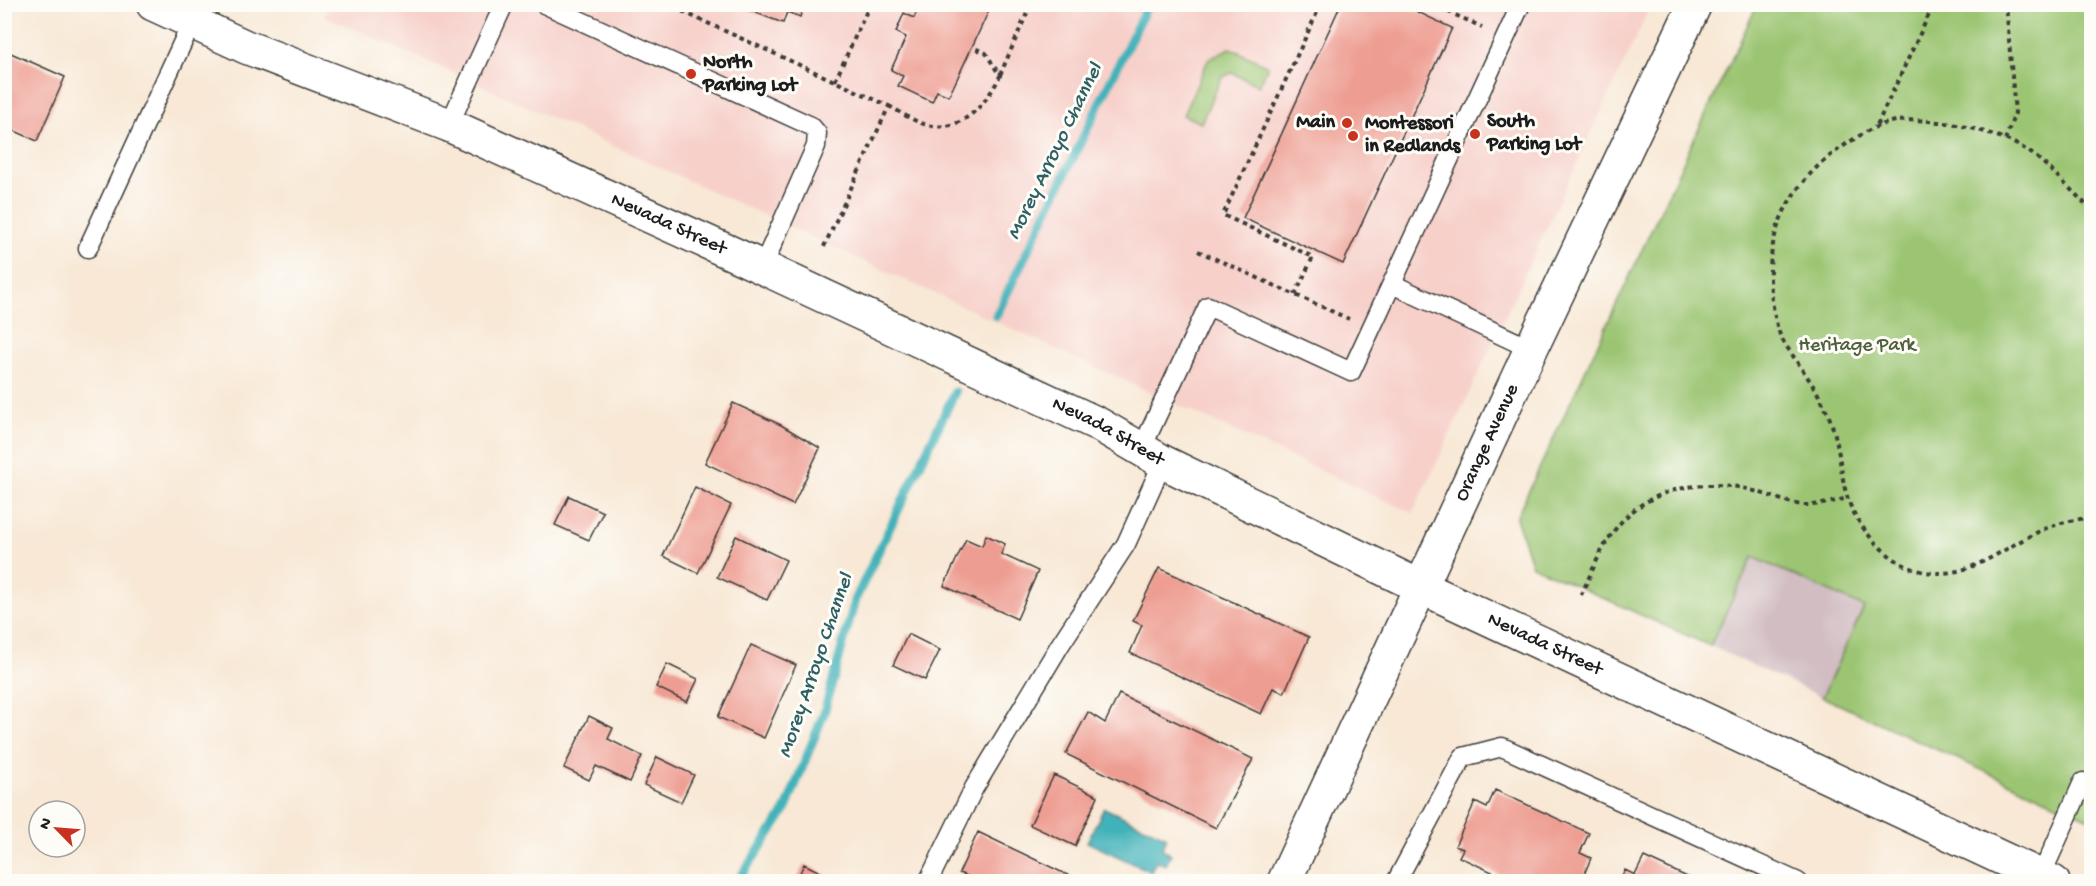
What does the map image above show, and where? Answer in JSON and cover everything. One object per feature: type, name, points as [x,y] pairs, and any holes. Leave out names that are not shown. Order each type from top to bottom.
[{"type":"street","name":"Nevada Street","points":[[153,4],[246,47],[449,125],[762,268],[1098,424],[1152,456],[1421,587],[2047,879]]},
{"type":"street","name":"Orange Avenue","points":[[1292,879],[1421,587],[1695,4]]},
{"type":"lane","points":[[449,125],[504,4]]},
{"type":"lane","points":[[543,4],[811,126],[817,133],[816,146],[762,268]]},
{"type":"lane","points":[[928,882],[974,788],[1060,645],[1126,544],[1152,456],[1208,306],[1351,372],[1521,4]]},
{"type":"lane","points":[[88,248],[192,22]]},
{"type":"lane","points":[[1392,284],[1531,349]]},
{"type":"lane","points":[[1396,882],[1462,758],[1502,747],[1798,882]]},
{"type":"lane","points":[[2047,879],[2083,782]]},
{"type":"path","points":[[835,81],[870,4]]},
{"type":"path","points":[[905,4],[915,11]]},
{"type":"path","points":[[889,106],[931,126],[954,125],[973,113],[995,87],[1031,4]]},
{"type":"path","points":[[1295,295],[1313,257],[1223,215],[1321,4]]},
{"type":"path","points":[[1431,4],[1483,28],[1478,39]]},
{"type":"path","points":[[1877,126],[1934,4]]},
{"type":"path","points":[[2005,140],[2015,113],[2006,4]]},
{"type":"path","points":[[974,48],[986,53],[1000,76]]},
{"type":"path","points":[[2091,210],[2025,148],[1967,128],[1924,120],[1895,121],[1877,126],[1824,159],[1800,182],[1778,226],[1770,270],[1779,332],[1813,387],[1832,424],[1847,498],[1870,537],[1891,557],[1914,569],[1941,573],[1972,568],[2039,531],[2066,521],[2091,518]]},
{"type":"path","points":[[1198,250],[1348,321],[1353,310]]},
{"type":"path","points":[[1581,595],[1601,552],[1622,521],[1635,509],[1671,492],[1688,486],[1720,483],[1804,507],[1847,498]]},
{"type":"shaded area","points":[[330,4],[1651,5],[1413,513],[445,69],[324,16]]},
{"type":"shaded area","points":[[1753,557],[1864,607],[1822,697],[1710,646]]},
{"type":"green space","name":"Heritage Park","points":[[1757,5],[2091,5],[2091,820],[1822,697],[1864,607],[1753,557],[1710,646],[1532,566],[1516,518]]},
{"type":"green space","points":[[1230,48],[1268,66],[1259,86],[1232,73],[1222,77],[1201,123],[1183,115],[1209,58]]},
{"type":"water","points":[[1104,808],[1167,837],[1162,849],[1171,854],[1166,865],[1156,861],[1151,872],[1087,842]]},
{"type":"building","points":[[750,4],[804,4],[800,17],[787,12],[783,23],[748,10]]},
{"type":"building","points":[[920,4],[992,4],[949,96],[937,91],[932,102],[898,86],[903,76],[891,70],[906,37],[896,32],[904,13],[914,18]]},
{"type":"building","name":"Main","points":[[1341,4],[1401,4],[1452,28],[1343,264],[1243,218]]},
{"type":"building","points":[[4,50],[65,77],[37,141],[4,126]]},
{"type":"building","points":[[733,403],[781,425],[820,448],[793,505],[705,463]]},
{"type":"building","points":[[695,487],[731,505],[698,573],[663,556]]},
{"type":"building","points":[[569,496],[603,512],[589,540],[555,525]]},
{"type":"building","points":[[986,535],[1005,544],[1001,554],[1038,571],[1017,619],[944,586],[966,539],[982,546]]},
{"type":"building","points":[[736,536],[786,560],[767,600],[717,577]]},
{"type":"building","points":[[1159,568],[1309,637],[1284,693],[1273,688],[1261,714],[1130,653],[1142,625],[1133,621]]},
{"type":"building","points":[[908,634],[940,650],[925,680],[893,665]]},
{"type":"building","points":[[751,645],[796,665],[764,738],[718,717]]},
{"type":"building","points":[[667,664],[698,679],[687,702],[656,687]]},
{"type":"building","points":[[1119,694],[1253,759],[1216,828],[1066,754],[1088,712],[1105,723]]},
{"type":"building","points":[[589,716],[613,728],[608,739],[642,756],[630,782],[596,766],[589,780],[564,768]]},
{"type":"building","points":[[657,757],[694,775],[681,802],[644,785]]},
{"type":"building","points":[[1054,775],[1098,796],[1075,846],[1030,825]]},
{"type":"building","points":[[1495,790],[1589,833],[1580,853],[1591,858],[1581,882],[1514,882],[1459,857],[1463,849],[1455,846],[1475,802],[1487,808]]},
{"type":"building","points":[[978,832],[1082,882],[965,882],[967,876],[959,873]]},
{"type":"building","points":[[1644,857],[1698,882],[1619,882],[1625,870],[1635,875]]},
{"type":"building","points":[[804,864],[840,882],[796,882]]},
{"type":"waterway","name":"Morey Arroyo Channel","points":[[996,316],[1148,4]]},
{"type":"waterway","name":"Morey Arroyo Channel","points":[[737,882],[785,811],[824,713],[855,600],[955,392]]},
{"type":"place","name":"North Parking Lot","points":[[691,74]]},
{"type":"place","name":"Main","points":[[1347,123]]},
{"type":"place","name":"South Parking Lot","points":[[1475,134]]},
{"type":"place","name":"Montessori in Redlands","points":[[1353,136]]}]
